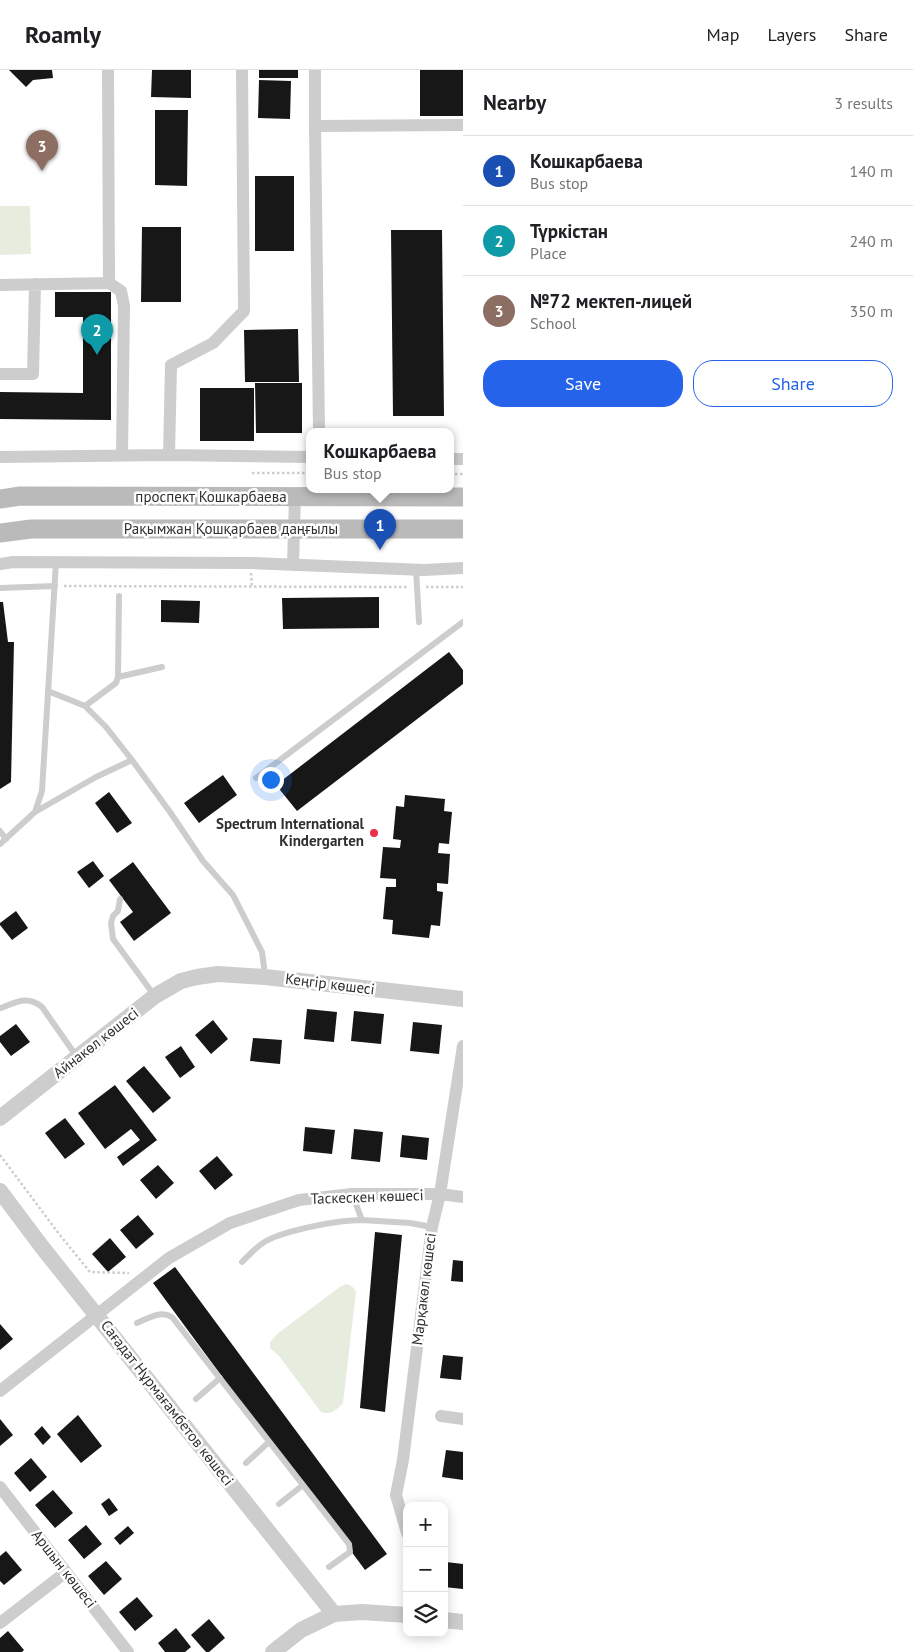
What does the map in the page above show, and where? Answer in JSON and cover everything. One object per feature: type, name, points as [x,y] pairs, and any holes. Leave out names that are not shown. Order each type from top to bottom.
[{"type":"main road","name":"проспект Кошкарбаева","points":[[0,500],[20,496],[463,497]]},
{"type":"main road","name":"Рақымжан Қошқарбаев даңғылы","points":[[0,533],[31,528],[463,529]]},
{"type":"street","points":[[108,70],[109,283]]},
{"type":"street","points":[[169,455],[171,365],[213,343],[244,311],[242,70]]},
{"type":"street","points":[[315,70],[319,428]]},
{"type":"street","points":[[315,126],[463,125]]},
{"type":"street","points":[[0,285],[109,283],[121,291],[124,306],[122,456]]},
{"type":"street","points":[[0,374],[33,374],[35,284]]},
{"type":"street","points":[[0,457],[169,455],[306,457]]},
{"type":"street","points":[[293,565],[295,497]]},
{"type":"street","points":[[0,564],[13,562],[251,563],[424,570],[463,568]]},
{"type":"street","name":"Кеңгір көшесі","points":[[197,977],[218,974],[265,976],[463,999]]},
{"type":"street","name":"Айнакөл көшесі","points":[[0,1118],[155,996],[181,981],[197,977]]},
{"type":"street","name":"Марқакөл көшесі","points":[[403,1519],[396,1495],[432,1227],[440,1194],[463,1046]]},
{"type":"street","name":"Сағадат Нұрмағамбетов көшесі","points":[[0,1191],[7,1209],[42,1247],[97,1315],[334,1614]]},
{"type":"street","name":"Таскескен көшесі","points":[[0,1391],[169,1258],[230,1223],[299,1200],[352,1194],[440,1194],[463,1197]]},
{"type":"street","points":[[441,1416],[463,1419]]},
{"type":"street","name":"Аршын көшесі","points":[[0,1487],[128,1652]]},
{"type":"street","points":[[0,1623],[66,1572]]},
{"type":"street","points":[[273,1652],[301,1630],[334,1614],[362,1612],[403,1615]]},
{"type":"street","points":[[448,1620],[463,1622]]},
{"type":"lane","points":[[35,812],[42,791],[56,562]]},
{"type":"lane","points":[[416,569],[419,622]]},
{"type":"lane","points":[[0,588],[54,586]]},
{"type":"lane","points":[[85,706],[116,684],[118,677],[119,596]]},
{"type":"lane","points":[[256,778],[463,622]]},
{"type":"lane","points":[[118,677],[162,667]]},
{"type":"lane","points":[[48,691],[85,706],[106,727],[145,776],[203,861],[232,895],[262,952],[265,976]]},
{"type":"lane","points":[[0,844],[35,812],[96,776],[132,760]]},
{"type":"lane","points":[[0,831],[6,839]]},
{"type":"lane","points":[[120,899],[118,911],[113,916],[111,923],[113,939],[155,996]]},
{"type":"lane","points":[[0,1008],[28,1000],[36,1001],[77,1057]]},
{"type":"lane","points":[[352,1194],[362,1220]]},
{"type":"lane","points":[[242,1262],[264,1242],[281,1235],[348,1220],[410,1223],[432,1227]]},
{"type":"lane","points":[[137,1323],[157,1314],[166,1314],[172,1317],[349,1544],[350,1552],[329,1567]]},
{"type":"lane","points":[[196,1399],[220,1378]]},
{"type":"lane","points":[[246,1463],[269,1442]]},
{"type":"lane","points":[[278,1504],[303,1485]]},
{"type":"path","points":[[252,497],[252,473],[306,473]]},
{"type":"path","points":[[54,586],[463,587]]},
{"type":"path","points":[[0,1155],[90,1272],[130,1273],[138,1282]]},
{"type":"green space","points":[[0,206],[30,206],[31,254],[0,255]]},
{"type":"green space","points":[[347,1284],[354,1288],[356,1292],[343,1403],[333,1412],[325,1413],[321,1412],[279,1356],[270,1348],[270,1342],[277,1334],[341,1286]]},
{"type":"building","points":[[9,70],[52,70],[53,78],[33,80],[26,87]]},
{"type":"building","points":[[152,70],[191,70],[191,98],[151,97]]},
{"type":"building","points":[[259,70],[298,70],[298,78],[259,78]]},
{"type":"building","points":[[420,70],[463,70],[463,116],[420,116]]},
{"type":"building","points":[[259,80],[291,81],[290,119],[258,118]]},
{"type":"building","points":[[155,110],[188,110],[187,186],[155,185]]},
{"type":"building","points":[[255,176],[294,176],[294,251],[255,251]]},
{"type":"building","points":[[142,227],[181,227],[181,302],[141,302]]},
{"type":"building","points":[[391,230],[442,230],[444,416],[393,416]]},
{"type":"building","points":[[55,292],[111,292],[111,420],[0,419],[0,392],[83,393],[83,317],[55,317]]},
{"type":"building","points":[[298,329],[299,382],[245,382],[244,330]]},
{"type":"building","points":[[255,383],[302,383],[302,433],[256,433]]},
{"type":"building","points":[[200,388],[254,388],[254,441],[200,441]]},
{"type":"building","points":[[379,597],[379,628],[283,629],[282,598]]},
{"type":"building","points":[[161,600],[200,601],[199,623],[161,622]]},
{"type":"building","points":[[0,602],[3,602],[8,642],[14,642],[11,782],[0,789]]},
{"type":"building","points":[[449,652],[463,670],[463,684],[297,811],[276,785]]},
{"type":"building","points":[[223,775],[237,795],[199,823],[184,803]]},
{"type":"building","points":[[109,792],[132,823],[117,833],[95,803]]},
{"type":"building","points":[[405,795],[445,799],[444,811],[452,812],[449,844],[439,843],[438,853],[450,854],[448,884],[437,883],[437,891],[443,892],[440,926],[431,925],[429,938],[392,934],[393,920],[383,919],[386,887],[396,887],[396,879],[380,878],[383,847],[400,848],[401,840],[393,839],[396,806],[404,807]]},
{"type":"building","points":[[93,861],[104,876],[89,888],[77,872]]},
{"type":"building","points":[[133,862],[171,913],[134,941],[120,922],[133,912],[109,880]]},
{"type":"building","points":[[16,911],[28,928],[12,940],[0,923]]},
{"type":"building","points":[[307,1009],[337,1012],[334,1042],[304,1039]]},
{"type":"building","points":[[354,1011],[384,1014],[381,1044],[351,1041]]},
{"type":"building","points":[[213,1020],[228,1039],[211,1054],[195,1035]]},
{"type":"building","points":[[413,1022],[442,1025],[439,1054],[410,1051]]},
{"type":"building","points":[[16,1024],[30,1042],[11,1056],[0,1042],[0,1036]]},
{"type":"building","points":[[253,1038],[282,1040],[280,1064],[250,1061]]},
{"type":"building","points":[[181,1046],[195,1067],[180,1078],[165,1057]]},
{"type":"building","points":[[144,1066],[171,1098],[153,1113],[126,1081]]},
{"type":"building","points":[[115,1085],[157,1140],[123,1166],[117,1157],[140,1140],[131,1129],[105,1149],[78,1113]]},
{"type":"building","points":[[65,1118],[85,1144],[65,1159],[45,1133]]},
{"type":"building","points":[[305,1127],[335,1130],[332,1154],[303,1151]]},
{"type":"building","points":[[354,1129],[383,1132],[380,1162],[351,1159]]},
{"type":"building","points":[[402,1135],[429,1138],[427,1160],[400,1157]]},
{"type":"building","points":[[217,1156],[233,1175],[215,1190],[199,1171]]},
{"type":"building","points":[[158,1165],[174,1183],[156,1199],[140,1180]]},
{"type":"building","points":[[138,1215],[154,1234],[136,1249],[120,1230]]},
{"type":"building","points":[[375,1232],[402,1235],[385,1412],[360,1408]]},
{"type":"building","points":[[110,1238],[126,1257],[108,1272],[92,1254]]},
{"type":"building","points":[[453,1260],[463,1261],[463,1282],[451,1281]]},
{"type":"building","points":[[175,1267],[387,1554],[365,1570],[153,1283]]},
{"type":"building","points":[[0,1324],[13,1339],[0,1350]]},
{"type":"building","points":[[443,1355],[463,1357],[461,1380],[440,1378]]},
{"type":"building","points":[[78,1415],[102,1446],[81,1463],[57,1434]]},
{"type":"building","points":[[0,1419],[13,1435],[0,1446]]},
{"type":"building","points":[[42,1426],[51,1437],[43,1445],[34,1434]]},
{"type":"building","points":[[446,1450],[463,1452],[463,1480],[442,1477]]},
{"type":"building","points":[[31,1458],[47,1477],[30,1492],[14,1473]]},
{"type":"building","points":[[53,1490],[73,1513],[55,1528],[35,1505]]},
{"type":"building","points":[[109,1498],[118,1510],[109,1516],[101,1504]]},
{"type":"building","points":[[86,1525],[102,1544],[84,1559],[68,1540]]},
{"type":"building","points":[[128,1526],[134,1533],[120,1545],[114,1538]]},
{"type":"building","points":[[6,1551],[22,1570],[4,1585],[0,1581],[0,1556]]},
{"type":"building","points":[[106,1561],[122,1579],[104,1595],[88,1576]]},
{"type":"building","points":[[448,1562],[463,1564],[463,1589],[448,1587]]},
{"type":"building","points":[[137,1597],[153,1616],[135,1631],[119,1612]]},
{"type":"building","points":[[209,1619],[225,1638],[209,1652],[206,1652],[191,1635]]},
{"type":"building","points":[[176,1628],[191,1647],[185,1652],[165,1652],[158,1643]]},
{"type":"building","points":[[8,1631],[24,1650],[22,1652],[0,1652],[0,1638]]},
{"type":"place","name":"№72 мектеп-лицей","points":[[42,171]]},
{"type":"place","name":"Түркістан","points":[[97,355]]},
{"type":"place","name":"Кошкарбаева","points":[[380,550]]},
{"type":"place","name":"Spectrum International Kindergarten","points":[[374,833]]}]
